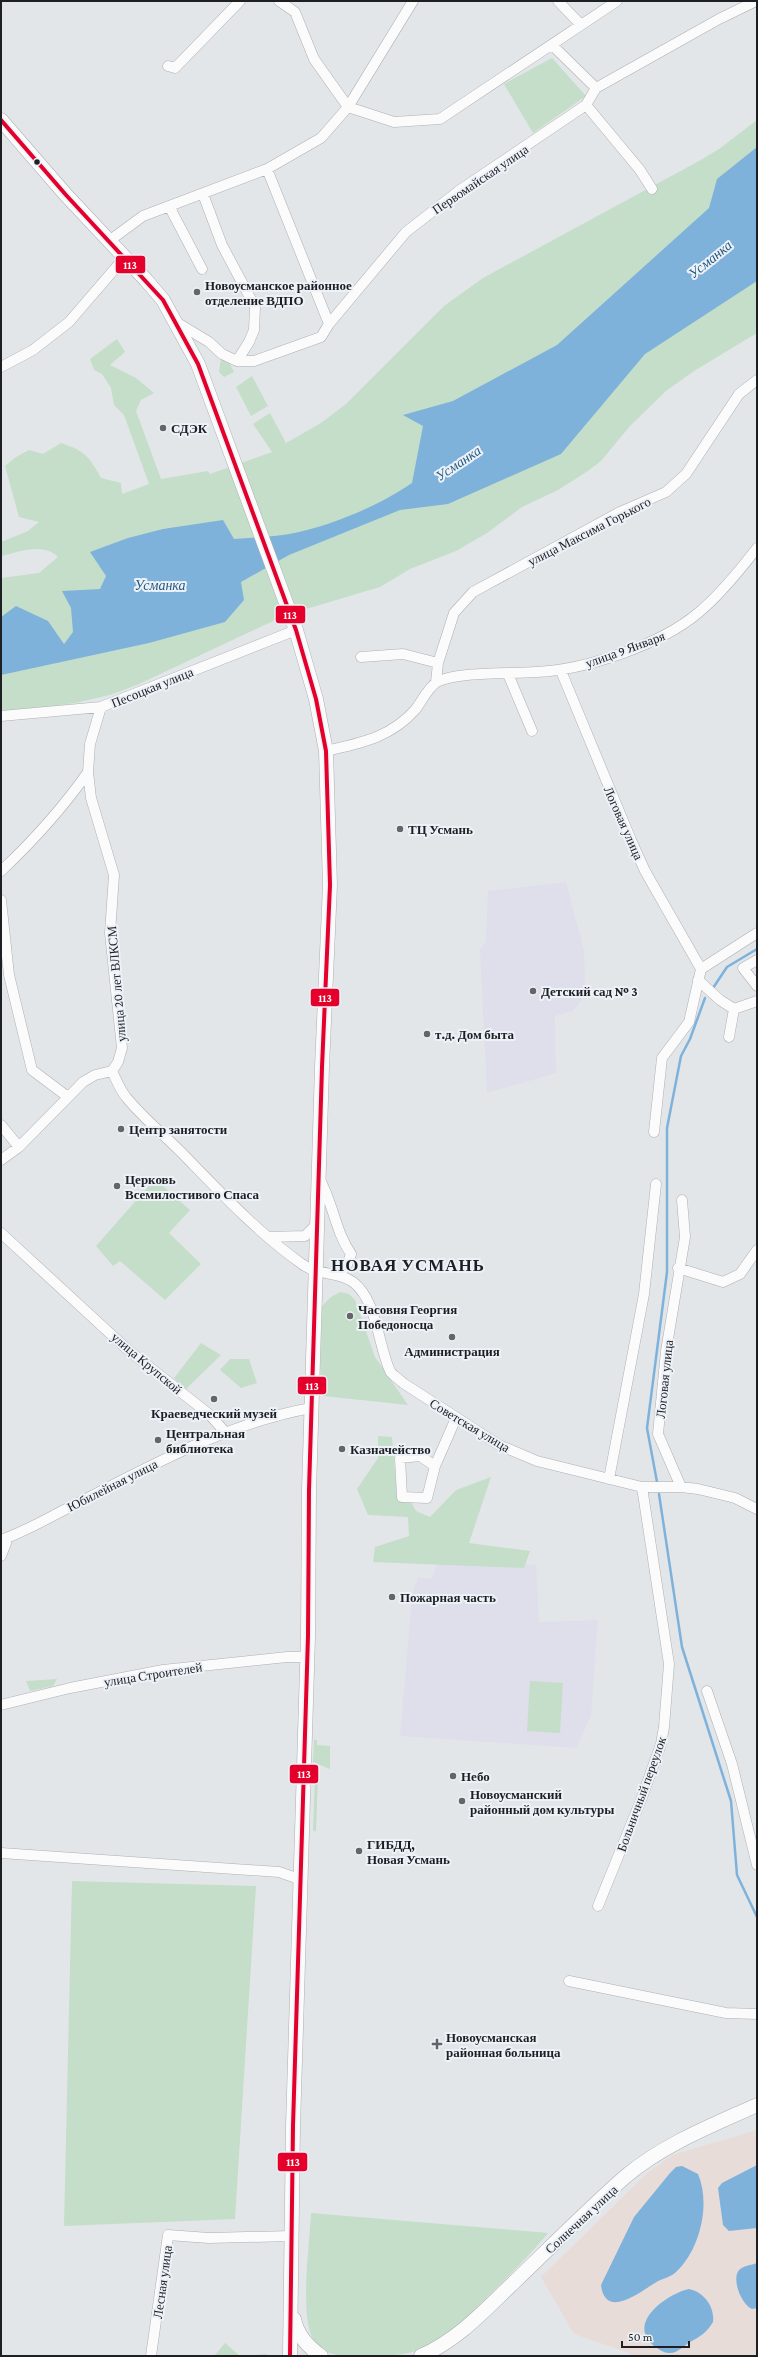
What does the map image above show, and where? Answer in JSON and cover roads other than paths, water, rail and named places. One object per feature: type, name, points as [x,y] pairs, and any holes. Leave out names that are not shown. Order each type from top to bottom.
[{"type":"main road","points":[[1,120],[36,161],[163,300],[198,364],[294,625],[316,699],[326,751],[330,885],[311,1408],[302,1880],[293,2126],[292,2300],[290,2356]]},
{"type":"main road","name":"Солнечная улица","points":[[421,2356],[443,2346],[476,2318],[602,2198],[641,2165],[687,2138],[757,2105]]},
{"type":"main road","points":[[292,2300],[296,2330],[308,2346],[320,2356]]},
{"type":"street","points":[[168,66],[175,68],[240,1]]},
{"type":"street","points":[[279,1],[295,12]]},
{"type":"street","points":[[291,1],[314,59],[348,107],[394,122],[440,119],[618,1]]},
{"type":"street","points":[[109,241],[143,216],[267,169],[321,138],[348,107],[413,1]]},
{"type":"street","points":[[558,1],[581,25]]},
{"type":"street","points":[[552,45],[596,88],[719,19],[756,1]]},
{"type":"street","name":"Первомайская улица","points":[[237,361],[254,361],[306,344],[321,337],[329,324],[406,232],[460,190],[586,105],[596,88]]},
{"type":"street","points":[[586,105],[640,170],[652,189]]},
{"type":"street","points":[[267,169],[329,324]]},
{"type":"street","points":[[176,322],[209,342],[222,354],[237,361],[249,342],[254,330],[255,307],[222,245],[203,194]]},
{"type":"street","points":[[169,206],[202,269]]},
{"type":"street","points":[[1,366],[33,350],[70,322],[125,257]]},
{"type":"street","name":"улица Максима Горького","points":[[436,682],[438,663],[454,613],[473,592],[620,512],[666,492],[686,474],[712,432],[739,394],[757,380]]},
{"type":"street","name":"улица 9 Января","points":[[436,682],[459,676],[561,671],[613,656],[668,634],[698,613],[757,548]]},
{"type":"street","name":"Песоцкая улица","points":[[1,716],[104,706],[294,625]]},
{"type":"street","points":[[361,657],[403,654],[438,663]]},
{"type":"street","name":"Логовая улица","points":[[561,671],[645,871],[700,969]]},
{"type":"street","points":[[508,674],[532,732]]},
{"type":"street","points":[[326,751],[364,742],[390,732],[414,711],[436,682]]},
{"type":"street","name":"улица 20 лет ВЛКСМ","points":[[104,706],[90,744],[88,772],[91,798],[114,875],[110,933],[122,1048],[118,1062],[112,1071]]},
{"type":"street","points":[[1,871],[32,842],[63,808],[88,772]]},
{"type":"street","points":[[1,900],[9,975],[32,1070],[68,1097]]},
{"type":"street","points":[[654,1132],[662,1058],[689,1022],[700,969],[757,933]]},
{"type":"street","points":[[757,960],[743,968],[757,986]]},
{"type":"street","points":[[698,980],[720,1000],[734,1009]]},
{"type":"street","points":[[734,1009],[757,1001]]},
{"type":"street","points":[[729,1037],[734,1009]]},
{"type":"street","points":[[1,1160],[19,1147],[83,1082],[96,1075],[112,1071],[126,1097],[222,1194],[268,1236],[304,1266],[317,1272]]},
{"type":"street","points":[[1,1125],[19,1147]]},
{"type":"street","points":[[319,1178],[327,1193],[343,1242],[351,1254],[347,1265],[339,1275]]},
{"type":"street","points":[[609,1479],[644,1294],[656,1184]]},
{"type":"street","name":"Логовая улица","points":[[681,1486],[658,1434],[666,1351],[678,1268],[685,1237],[682,1200]]},
{"type":"street","points":[[268,1236],[305,1236],[318,1223]]},
{"type":"street","name":"улица Крупской","points":[[1,1232],[128,1350],[210,1415],[225,1432]]},
{"type":"street","points":[[678,1268],[723,1282],[740,1274],[757,1250]]},
{"type":"street","name":"Советская улица","points":[[317,1272],[333,1276],[339,1275],[353,1282],[361,1291],[373,1315],[390,1372],[403,1383],[499,1445],[537,1461],[609,1479],[642,1487],[681,1486],[735,1498],[757,1509]]},
{"type":"street","points":[[225,1432],[274,1417],[311,1408]]},
{"type":"street","points":[[435,1466],[420,1456],[400,1458],[402,1497],[427,1498],[435,1466],[456,1418]]},
{"type":"street","name":"Юбилейная улица","points":[[4,1539],[165,1459],[225,1432]]},
{"type":"street","name":"Больничный переулок","points":[[598,1906],[641,1800],[661,1744],[664,1727],[669,1664],[642,1487]]},
{"type":"street","points":[[1,1556],[4,1539]]},
{"type":"street","name":"улица Строителей","points":[[1,1705],[163,1670],[287,1657],[307,1657]]},
{"type":"street","points":[[707,1691],[732,1764],[757,1865]]},
{"type":"street","points":[[1,1853],[279,1872],[302,1880]]},
{"type":"street","points":[[569,1981],[726,2013],[757,2014]]},
{"type":"street","name":"Лесная улица","points":[[151,2356],[168,2235],[208,2238],[292,2236]]},
{"type":"water","name":"Усманка","points":[[757,147],[757,281],[645,354],[561,454],[448,504],[400,510],[289,555],[241,582],[244,600],[225,622],[149,643],[1,675],[1,617],[16,606],[48,621],[64,644],[73,632],[71,608],[62,591],[100,589],[106,576],[90,552],[128,538],[163,529],[223,520],[234,539],[291,534],[343,519],[373,506],[412,483],[423,426],[403,415],[453,401],[557,345],[709,208],[717,179]]},
{"type":"water","points":[[757,2165],[757,2228],[729,2231],[723,2225],[718,2188],[722,2183]]},
{"type":"water","points":[[682,2166],[698,2174],[702,2186],[703,2212],[701,2226],[691,2252],[684,2263],[671,2276],[658,2281],[632,2297],[616,2302],[609,2301],[604,2295],[601,2285],[634,2217],[670,2173],[676,2167]]},
{"type":"water","points":[[757,2263],[757,2308],[752,2309],[748,2307],[741,2298],[736,2280],[739,2270]]},
{"type":"water","points":[[689,2289],[699,2293],[707,2301],[712,2311],[713,2322],[703,2334],[680,2349],[672,2353],[667,2353],[653,2345],[646,2336],[644,2327],[647,2318],[662,2302],[671,2296]]},
{"type":"waterway","points":[[713,988],[727,967],[757,949]]},
{"type":"waterway","points":[[657,1482],[647,1428],[667,1272],[667,1128],[681,1056],[690,1039],[705,998]]},
{"type":"waterway","points":[[659,1494],[682,1647],[731,1801],[737,1875],[757,1917]]},
{"type":"place","name":"Новоусманское районное отделение ВДПО","points":[[197,292]]},
{"type":"place","name":"СДЭК","points":[[163,428]]},
{"type":"place","name":"ТЦ Усмань","points":[[400,829]]},
{"type":"place","name":"Детский сад № 3","points":[[533,991]]},
{"type":"place","name":"т.д. Дом быта","points":[[427,1034]]},
{"type":"place","name":"Центр занятости","points":[[121,1129]]},
{"type":"place","name":"Церковь Всемилостивого Спаса","points":[[117,1186]]},
{"type":"place","name":"Часовня Георгия Победоносца","points":[[350,1316]]},
{"type":"place","name":"Администрация","points":[[452,1337]]},
{"type":"place","name":"Краеведческий музей","points":[[214,1399]]},
{"type":"place","name":"Центральная библиотека","points":[[158,1440]]},
{"type":"place","name":"Казначейство","points":[[342,1449]]},
{"type":"place","name":"Пожарная часть","points":[[392,1597]]},
{"type":"place","name":"Небо","points":[[453,1776]]},
{"type":"place","name":"Новоусманский районный дом культуры","points":[[462,1801]]},
{"type":"place","name":"ГИБДД, Новая Усмань","points":[[359,1851]]},
{"type":"place","name":"Новоусманская районная больница","points":[[437,2044]]},
{"type":"district","name":"НОВАЯ УСМАНЬ","points":[[408,1265]]}]
